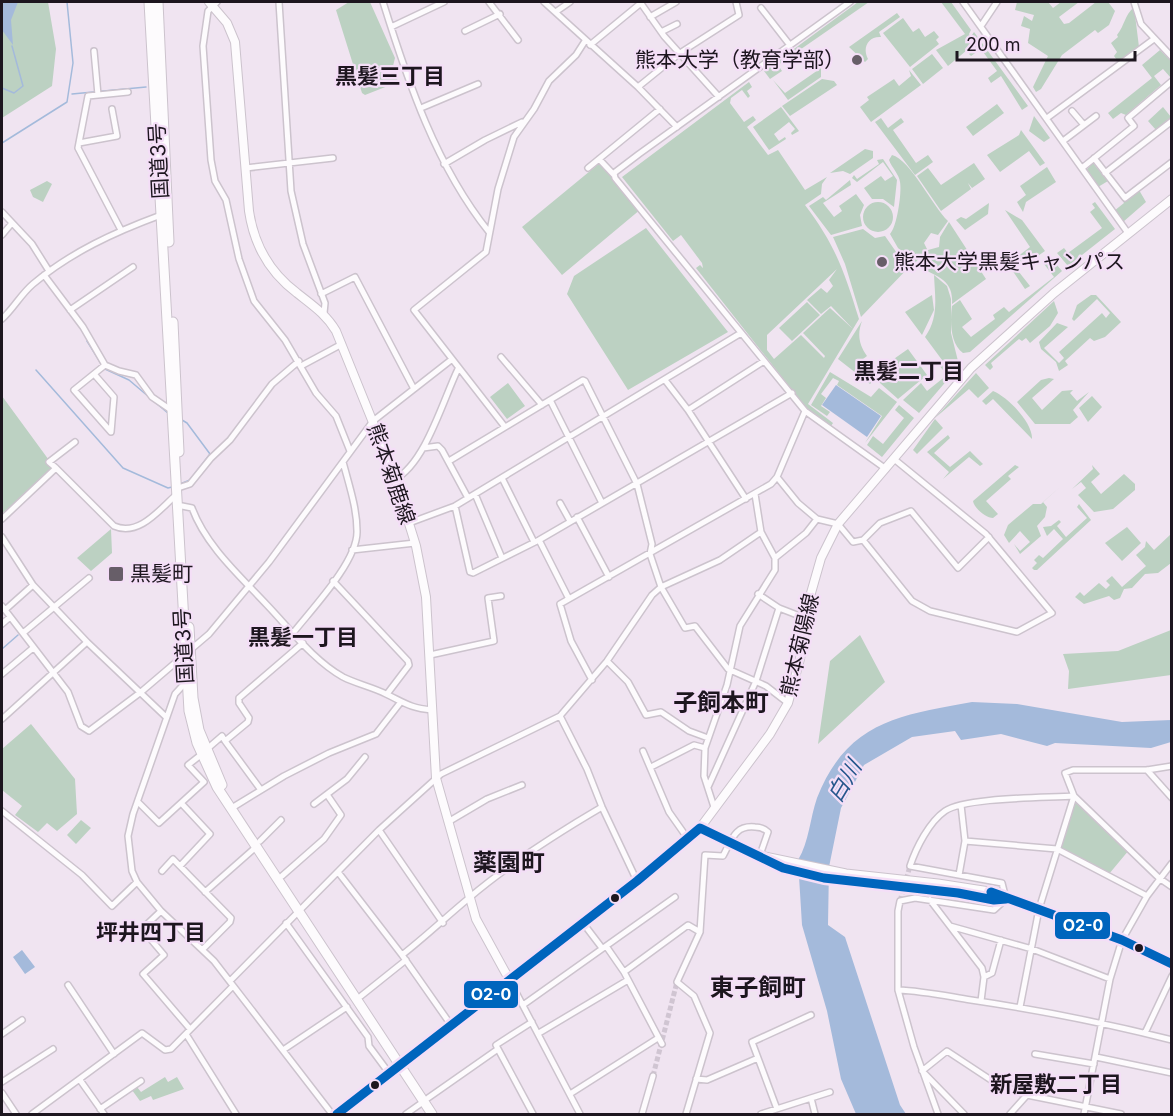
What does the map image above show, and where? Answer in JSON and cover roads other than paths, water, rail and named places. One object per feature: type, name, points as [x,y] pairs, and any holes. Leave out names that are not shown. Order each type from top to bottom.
[{"type":"highway","name":"国道3号","points":[[149,2],[165,213],[188,652],[205,752],[258,844],[432,1114]]},
{"type":"highway","name":"国道3号","points":[[158,2],[171,410],[182,507],[188,652],[186,683],[189,711],[217,787],[282,876],[300,908],[361,996],[401,1064]]},
{"type":"highway","name":"国道3号","points":[[425,1100],[439,1114]]},
{"type":"main road","name":"熊本菊鹿線","points":[[213,3],[235,42],[251,224],[262,256],[279,277],[324,313],[342,344],[395,478],[409,523],[426,597],[436,778],[469,898],[487,943],[509,980]]},
{"type":"main road","name":"熊本菊陽線","points":[[401,1064],[637,881],[700,828],[770,734],[788,703],[800,659],[805,618],[821,558],[838,524],[965,375],[992,348],[1054,293],[1172,199]]},
{"type":"street","points":[[279,2],[294,210],[321,294],[324,313]]},
{"type":"street","points":[[383,2],[444,164],[472,214],[489,232]]},
{"type":"street","points":[[391,27],[444,2]]},
{"type":"street","points":[[489,2],[518,40]]},
{"type":"street","points":[[544,2],[557,11],[587,43],[638,87],[677,127]]},
{"type":"street","points":[[557,11],[570,2]]},
{"type":"street","points":[[505,427],[414,310],[486,252],[489,232],[514,137],[534,109],[549,81],[587,43],[641,2],[661,32],[719,97]]},
{"type":"street","points":[[650,17],[665,4],[676,2]]},
{"type":"street","points":[[638,87],[681,53],[739,15],[736,2]]},
{"type":"street","points":[[614,175],[789,44],[850,2]]},
{"type":"street","points":[[963,2],[1128,233]]},
{"type":"street","points":[[981,26],[997,2]]},
{"type":"street","points":[[1134,2],[1141,24],[1172,57]]},
{"type":"street","points":[[213,3],[207,17],[203,46],[211,160],[215,181],[226,200],[240,259],[255,301],[300,364],[316,393],[336,416],[350,451]]},
{"type":"street","points":[[761,8],[789,44]]},
{"type":"street","points":[[465,31],[500,14]]},
{"type":"street","points":[[661,32],[677,24]]},
{"type":"street","points":[[1047,118],[1154,39]]},
{"type":"street","points":[[94,51],[98,95]]},
{"type":"street","points":[[1082,168],[1134,126],[1128,118],[1172,81]]},
{"type":"street","points":[[421,108],[478,84]]},
{"type":"street","points":[[121,230],[78,148],[88,96],[128,92]]},
{"type":"street","points":[[79,143],[117,136],[112,109]]},
{"type":"street","points":[[588,168],[660,109]]},
{"type":"street","points":[[1072,111],[1084,125]]},
{"type":"street","points":[[1063,141],[1096,116]]},
{"type":"street","points":[[1105,172],[1172,120]]},
{"type":"street","points":[[444,164],[484,140],[525,121]]},
{"type":"street","points":[[246,168],[333,158]]},
{"type":"street","points":[[1094,158],[1125,198],[1172,162]]},
{"type":"street","points":[[599,159],[805,411],[886,469]]},
{"type":"street","points":[[2,212],[32,244],[47,273],[104,366],[136,375],[152,397],[171,410]]},
{"type":"street","points":[[2,319],[26,290],[82,250],[121,230],[165,213]]},
{"type":"street","points":[[2,235],[12,223]]},
{"type":"street","points":[[70,310],[134,267]]},
{"type":"street","points":[[321,294],[355,277],[414,389]]},
{"type":"street","points":[[409,523],[455,506],[741,333]]},
{"type":"street","points":[[75,442],[49,462],[114,526],[120,529],[141,525],[190,484],[211,458],[230,440],[272,384],[300,364],[342,344]]},
{"type":"street","points":[[501,357],[542,405]]},
{"type":"street","points":[[33,585],[3,608],[68,692],[81,726],[87,731],[141,692],[209,634],[249,587],[373,421],[451,360]]},
{"type":"street","points":[[688,410],[764,361]]},
{"type":"street","points":[[94,374],[114,397],[111,432],[74,390],[94,374],[104,366]]},
{"type":"street","points":[[395,478],[407,472],[423,448],[458,369]]},
{"type":"street","points":[[449,461],[583,380],[636,484],[652,544],[650,554],[661,587],[685,628],[695,626],[731,671],[756,681],[788,703]]},
{"type":"street","points":[[665,380],[688,410],[746,499]]},
{"type":"street","points":[[455,506],[470,572],[473,573],[537,541],[792,393]]},
{"type":"street","points":[[550,400],[602,503]]},
{"type":"street","points":[[592,680],[574,648],[567,623],[559,608],[560,604],[755,494],[777,477],[805,411]]},
{"type":"street","points":[[423,448],[438,447],[449,461],[468,498]]},
{"type":"street","points":[[863,540],[912,601],[930,611],[1017,632],[1052,613],[989,537],[894,459]]},
{"type":"street","points":[[293,633],[333,581],[352,550],[357,532],[354,504],[343,462]]},
{"type":"street","points":[[2,519],[56,468]]},
{"type":"street","points":[[777,477],[798,503],[817,519],[838,524],[853,542],[863,540],[880,523],[911,511],[958,568],[989,537]]},
{"type":"street","points":[[502,478],[569,599]]},
{"type":"street","points":[[475,494],[502,558]]},
{"type":"street","points":[[714,807],[704,776],[705,748],[731,671],[740,626],[775,570],[774,558],[761,532],[755,494]]},
{"type":"street","points":[[560,503],[570,521]]},
{"type":"street","points":[[182,507],[192,508],[197,520],[223,558],[303,643],[343,677],[387,694],[412,708],[432,710]]},
{"type":"street","points":[[577,518],[609,577]]},
{"type":"street","points":[[774,558],[806,533],[817,519]]},
{"type":"street","points":[[32,1114],[142,1033],[165,1050],[171,1049],[300,908],[436,778],[560,716],[607,661],[652,595],[661,587],[720,560],[761,532]]},
{"type":"street","points":[[2,537],[33,585],[87,642],[166,717]]},
{"type":"street","points":[[352,550],[415,543]]},
{"type":"street","points":[[23,633],[89,578]]},
{"type":"street","points":[[333,581],[408,661],[409,665],[387,694]]},
{"type":"street","points":[[758,594],[779,608],[805,618]]},
{"type":"street","points":[[430,655],[494,641],[488,598],[501,596]]},
{"type":"street","points":[[708,787],[756,681],[779,608]]},
{"type":"street","points":[[2,624],[10,617]]},
{"type":"street","points":[[2,719],[87,642]]},
{"type":"street","points":[[225,741],[249,718],[238,703],[239,698],[303,643]]},
{"type":"street","points":[[2,674],[33,648]]},
{"type":"street","points":[[607,661],[630,686],[646,715],[662,712],[689,731],[708,738]]},
{"type":"street","points":[[191,666],[186,683],[175,694],[166,717],[128,836],[129,861],[137,882],[161,911],[203,949],[283,1050],[339,1113],[401,1064]]},
{"type":"street","points":[[235,806],[329,753],[376,735],[400,703]]},
{"type":"street","points":[[560,716],[587,769],[637,881]]},
{"type":"street","points":[[138,802],[159,823],[204,782],[188,765],[222,736],[261,790]]},
{"type":"street","points":[[651,767],[693,745],[705,748]]},
{"type":"street","points":[[643,751],[669,812],[688,839]]},
{"type":"street","points":[[314,804],[328,796],[348,779],[365,757]]},
{"type":"street","points":[[1172,766],[1147,770],[1073,770],[1065,773],[1074,796],[1159,878],[1172,887]]},
{"type":"street","points":[[1147,770],[1172,798]]},
{"type":"street","points":[[447,823],[487,799],[522,785]]},
{"type":"street","points":[[282,876],[324,839],[341,815],[328,796]]},
{"type":"street","points":[[1006,899],[1002,883],[910,866],[938,816],[947,809],[961,805],[1074,796]]},
{"type":"street","points":[[1020,1007],[1039,909],[1074,796]]},
{"type":"street","points":[[180,866],[210,834],[182,804]]},
{"type":"street","points":[[959,875],[965,841],[961,805]]},
{"type":"street","points":[[361,996],[469,898],[556,834],[602,807]]},
{"type":"street","points":[[2,811],[82,875],[112,906],[137,882]]},
{"type":"street","points":[[205,892],[281,820]]},
{"type":"street","points":[[686,1114],[710,1034],[694,996],[677,982],[699,932],[705,855],[723,856],[741,827],[763,827],[768,832],[768,837],[760,855]]},
{"type":"street","points":[[700,828],[783,868],[824,878],[994,900],[1006,899]]},
{"type":"street","points":[[379,830],[443,923]]},
{"type":"street","points":[[965,841],[1056,849],[1147,896]]},
{"type":"street","points":[[760,855],[846,873],[901,878],[996,892],[1006,899],[1122,940],[1172,964]]},
{"type":"street","points":[[162,871],[173,859],[231,918],[230,922],[203,949]]},
{"type":"street","points":[[1084,1111],[1110,979],[1122,940],[1147,896],[1172,863]]},
{"type":"street","points":[[338,872],[404,957],[451,1025]]},
{"type":"street","points":[[524,1005],[675,897]]},
{"type":"street","points":[[938,1114],[922,1071],[898,990],[900,901],[930,900],[994,910],[1006,899]]},
{"type":"street","points":[[930,900],[982,968],[984,977],[981,1001]]},
{"type":"street","points":[[161,911],[142,929],[164,955],[143,974],[188,1031],[236,1114]]},
{"type":"street","points":[[286,923],[368,1037],[369,1046],[389,1073]]},
{"type":"street","points":[[570,1094],[660,1041],[624,972],[583,923]]},
{"type":"street","points":[[624,972],[688,925],[699,932]]},
{"type":"street","points":[[950,926],[1032,949],[1110,979]]},
{"type":"street","points":[[984,977],[992,973],[1001,940]]},
{"type":"street","points":[[1145,1034],[1172,976]]},
{"type":"street","points":[[509,980],[580,1114]]},
{"type":"street","points":[[539,1033],[628,980]]},
{"type":"street","points":[[68,985],[114,1054]]},
{"type":"street","points":[[898,990],[929,991],[1020,1007],[1103,1023],[1172,1040]]},
{"type":"street","points":[[283,1050],[347,1007]]},
{"type":"street","points":[[777,1109],[752,1042],[811,1015]]},
{"type":"street","points":[[2,1034],[22,1020]]},
{"type":"street","points":[[532,1022],[496,1045],[533,1114]]},
{"type":"street","points":[[2,1082],[52,1049]]},
{"type":"street","points":[[406,1114],[498,1049]]},
{"type":"street","points":[[922,1071],[947,1051],[997,1084],[1027,1095],[1084,1111],[1121,1114]]},
{"type":"street","points":[[1035,1054],[1095,1060],[1172,1073]]},
{"type":"street","points":[[696,1079],[707,1080],[758,1058]]},
{"type":"street","points":[[922,1071],[964,1114]]},
{"type":"street","points":[[642,1114],[653,1076]]},
{"type":"street","points":[[80,1080],[104,1114]]},
{"type":"street","points":[[100,1108],[141,1082]]},
{"type":"street","points":[[761,1114],[830,1092]]},
{"type":"street","points":[[2,1094],[16,1114]]},
{"type":"street","points":[[1010,1114],[1027,1095]]},
{"type":"street","points":[[811,1098],[815,1114]]},
{"type":"water","points":[[2,2],[18,2],[11,20],[13,45],[2,30]]},
{"type":"water","points":[[836,385],[881,416],[867,437],[822,405]]},
{"type":"water","name":"白川","points":[[972,702],[1017,704],[1122,722],[1171,720],[1171,742],[1151,748],[1055,743],[1047,746],[1001,734],[961,740],[955,731],[912,737],[864,765],[841,808],[829,867],[828,925],[845,937],[900,1105],[906,1114],[856,1114],[841,1079],[827,1011],[802,925],[798,860],[805,846],[817,798],[829,773],[844,753],[860,738],[878,726],[899,718]]},
{"type":"water","points":[[22,950],[35,967],[25,974],[13,957]]},
{"type":"waterway","points":[[2,143],[67,102],[73,63],[67,2]]},
{"type":"waterway","points":[[2,88],[14,93],[23,86],[12,46]]},
{"type":"waterway","points":[[72,94],[146,87]]},
{"type":"waterway","points":[[87,341],[102,365]]},
{"type":"waterway","points":[[105,369],[129,380],[169,414]]},
{"type":"waterway","points":[[36,370],[123,468],[168,488],[172,487]]},
{"type":"waterway","points":[[180,484],[190,480],[210,454],[187,423],[182,420]]},
{"type":"waterway","points":[[2,649],[18,635]]},
{"type":"tunnel","points":[[900,901],[910,866]]},
{"type":"tunnel","points":[[653,1076],[677,982]]},
{"type":"place","name":"熊本大学（教育学部）","points":[[857,60]]},
{"type":"place","name":"熊本大学黒髪キャンパス","points":[[882,262]]},
{"type":"place","name":"黒髪町","points":[[116,574]]},
{"type":"district","name":"黒髪三丁目","points":[[390,76]]},
{"type":"district","name":"黒髪二丁目","points":[[909,371]]},
{"type":"district","name":"黒髪一丁目","points":[[303,637]]},
{"type":"district","name":"子飼本町","points":[[721,703]]},
{"type":"district","name":"薬園町","points":[[509,863]]},
{"type":"district","name":"坪井四丁目","points":[[151,932]]},
{"type":"district","name":"東子飼町","points":[[758,988]]},
{"type":"district","name":"新屋敷二丁目","points":[[1056,1084]]}]
